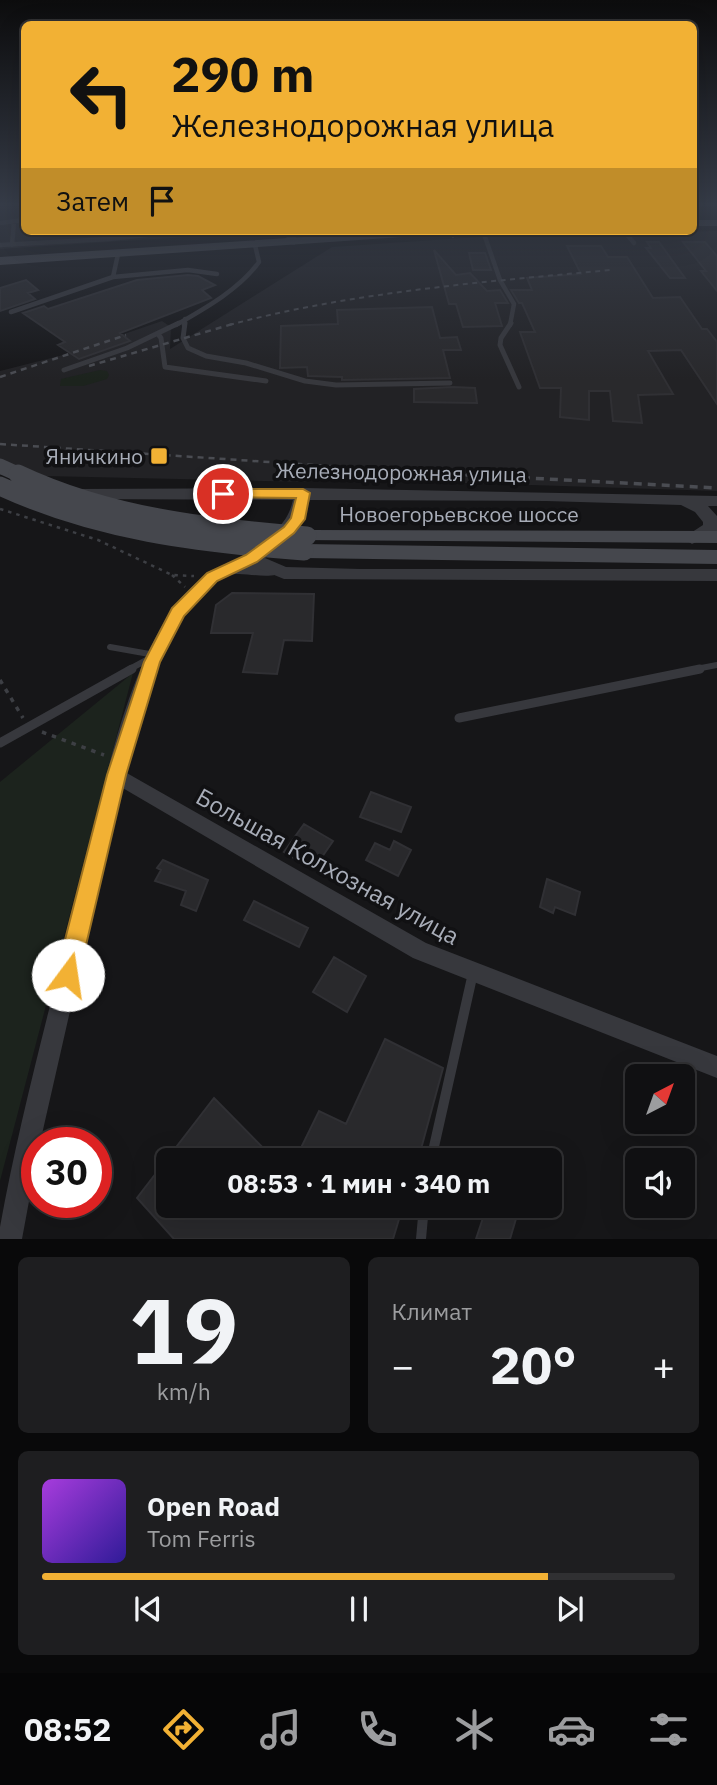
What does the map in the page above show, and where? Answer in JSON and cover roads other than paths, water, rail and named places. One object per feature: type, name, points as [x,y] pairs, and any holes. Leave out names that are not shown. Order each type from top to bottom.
[{"type":"main road","name":"Новоегорьевское шоссе","points":[[0,466],[74,498],[152,519],[306,543],[717,537]]},
{"type":"main road","name":"Новоегорьевское шоссе","points":[[0,486],[59,510],[142,534],[306,543],[717,557]]},
{"type":"street","name":"Железнодорожная улица","points":[[0,495],[303,493],[717,501]]},
{"type":"street","points":[[10,1239],[26,1146],[118,768],[156,655],[177,612],[193,595],[217,574],[251,558],[289,530],[298,519],[303,493]]},
{"type":"street","points":[[673,500],[701,508],[709,514],[711,528],[692,538]]},
{"type":"street","points":[[251,558],[284,573],[717,575]]},
{"type":"street","points":[[217,574],[277,570]]},
{"type":"street","name":"Большая Колхозная улица","points":[[118,768],[420,951],[717,1067]]},
{"type":"lane","points":[[113,277],[116,264]]},
{"type":"lane","points":[[64,370],[119,353],[158,334],[185,319],[251,273],[257,264]]},
{"type":"lane","points":[[494,264],[514,304],[513,320],[499,345],[519,387]]},
{"type":"lane","points":[[11,312],[113,277],[188,270],[218,274]]},
{"type":"lane","points":[[185,319],[183,338],[188,348],[206,356],[246,363],[305,381],[337,385],[450,383]]},
{"type":"lane","points":[[158,334],[161,338],[165,367],[266,381]]},
{"type":"lane","points":[[110,647],[156,655]]},
{"type":"lane","points":[[0,743],[156,655]]},
{"type":"lane","points":[[459,718],[717,665]]},
{"type":"lane","points":[[434,1148],[473,972]]},
{"type":"lane","points":[[421,1239],[423,1218]]},
{"type":"railway","points":[[230,325],[371,296],[610,270]]},
{"type":"railway","points":[[230,325],[236,323]]},
{"type":"railway","points":[[89,366],[230,325]]},
{"type":"railway","points":[[0,377],[126,335]]},
{"type":"railway","points":[[0,444],[478,476]]},
{"type":"railway","points":[[452,474],[717,488]]},
{"type":"place","name":"Яничкино","points":[[159,456]]}]
